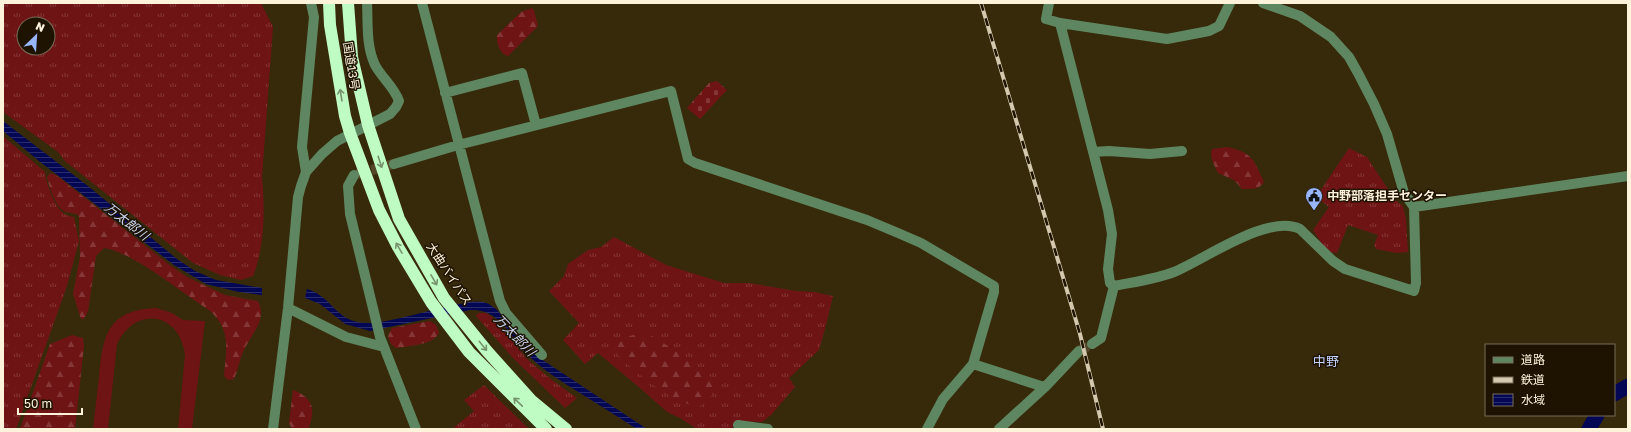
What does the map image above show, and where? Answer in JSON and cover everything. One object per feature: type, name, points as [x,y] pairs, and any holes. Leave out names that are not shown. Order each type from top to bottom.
[{"type":"highway","name":"国道13号","points":[[329,3],[330,25],[345,116],[350,133]]},
{"type":"highway","name":"国道13号","points":[[348,3],[352,56],[368,125]]},
{"type":"highway","name":"大曲バイパス","points":[[368,125],[398,219],[448,302],[487,351],[531,400],[566,429]]},
{"type":"highway","points":[[350,133],[379,210],[398,247],[434,305],[469,352],[546,429]]},
{"type":"street","points":[[306,172],[302,147],[314,17],[311,3]]},
{"type":"street","points":[[275,428],[298,197],[306,172],[336,141],[390,114],[399,101],[396,93],[384,79],[375,63],[368,41],[367,3]]},
{"type":"street","points":[[422,3],[500,301],[506,313],[542,355]]},
{"type":"street","points":[[1049,3],[1046,19],[1060,23],[1168,39],[1209,31],[1219,26],[1230,3]]},
{"type":"street","points":[[1114,286],[1175,271],[1240,238],[1265,229],[1281,226],[1295,226],[1333,261],[1345,269],[1414,291],[1416,283],[1414,207],[1404,193],[1387,134],[1374,104],[1349,57],[1331,37],[1300,16],[1263,3]]},
{"type":"street","points":[[1060,23],[1108,210],[1112,234],[1108,269],[1110,283],[1114,286]]},
{"type":"street","points":[[445,93],[522,73],[536,125]]},
{"type":"street","points":[[394,164],[458,145],[671,91],[688,159],[867,220],[921,243],[994,286],[994,292],[973,364],[943,399],[927,429]]},
{"type":"street","points":[[1093,152],[1109,150],[1150,154],[1182,151]]},
{"type":"street","points":[[354,175],[348,186],[350,214],[382,342],[416,429]]},
{"type":"street","points":[[1414,207],[1628,176]]},
{"type":"street","points":[[1092,344],[1101,338],[1114,286]]},
{"type":"street","points":[[288,308],[346,337],[382,342]]},
{"type":"street","points":[[999,429],[1044,387],[1078,351]]},
{"type":"street","points":[[973,364],[1044,387]]},
{"type":"street","points":[[738,425],[768,429]]},
{"type":"green space","points":[[3,3],[261,3],[273,27],[262,177],[264,202],[262,240],[253,276],[241,280],[220,275],[193,263],[65,161],[58,152],[3,112]]},
{"type":"green space","points":[[532,8],[534,10],[538,26],[508,56],[505,55],[499,48],[497,35],[521,12]]},
{"type":"green space","points":[[717,81],[727,90],[700,119],[687,108],[709,83]]},
{"type":"green space","points":[[3,136],[45,172],[49,189],[58,207],[68,216],[74,217],[79,241],[67,286],[16,429],[3,429]]},
{"type":"green space","points":[[1227,147],[1242,151],[1251,158],[1258,168],[1264,182],[1262,185],[1254,188],[1242,189],[1234,180],[1218,173],[1212,158],[1212,149]]},
{"type":"green space","points":[[1349,148],[1367,157],[1395,200],[1403,206],[1406,220],[1408,252],[1396,253],[1376,249],[1374,245],[1378,235],[1348,225],[1337,253],[1331,252],[1324,247],[1313,230],[1329,207],[1316,197]]},
{"type":"green space","points":[[50,173],[56,175],[187,277],[225,295],[258,301],[261,308],[261,315],[257,328],[243,352],[234,379],[228,380],[224,376],[226,340],[221,325],[216,317],[209,310],[157,274],[116,251],[104,248],[96,256],[88,311],[84,319],[81,319],[73,294],[80,257],[79,216],[64,211],[58,205],[53,196],[47,177]]},
{"type":"green space","points":[[614,237],[666,265],[724,283],[749,283],[833,296],[819,350],[789,378],[795,387],[771,415],[762,422],[738,421],[732,429],[697,429],[667,412],[598,353],[585,364],[563,340],[579,323],[549,291],[564,276],[568,264],[588,250],[601,247]]},
{"type":"green space","points":[[156,308],[172,313],[183,320],[205,321],[192,429],[178,429],[185,355],[181,341],[175,330],[166,322],[156,319],[145,319],[135,323],[125,332],[117,344],[108,429],[93,429],[103,349],[111,328],[117,320],[127,314],[140,310]]},
{"type":"green space","points":[[478,313],[486,313],[493,318],[527,359],[577,398],[565,408],[514,359],[476,316]]},
{"type":"green space","points":[[430,321],[436,325],[439,333],[431,340],[420,344],[396,348],[391,344],[388,336],[392,328]]},
{"type":"green space","points":[[643,332],[658,339],[709,375],[716,383],[711,396],[699,407],[676,399],[652,384],[620,357],[612,348],[620,339]]},
{"type":"green space","points":[[72,335],[83,338],[84,346],[75,429],[20,429],[50,344]]},
{"type":"green space","points":[[484,385],[529,429],[452,429],[474,411],[464,400]]},
{"type":"green space","points":[[293,390],[304,396],[311,404],[312,414],[309,427],[310,429],[292,429],[289,423]]},
{"type":"water","points":[[3,121],[88,186],[177,259],[195,271],[216,280],[262,288],[262,295],[239,292],[206,284],[174,265],[39,161],[3,131]]},
{"type":"water","points":[[307,289],[324,298],[341,315],[348,319],[357,322],[369,323],[398,318],[466,302],[487,303],[496,309],[541,359],[647,429],[637,429],[545,370],[526,353],[509,331],[496,318],[488,313],[470,310],[370,331],[345,324],[320,304],[305,298]]},
{"type":"waterway","name":"万太郎川","points":[[1615,393],[1628,386]]},
{"type":"waterway","name":"万太郎川","points":[[1589,429],[1596,416]]},
{"type":"tunnel","points":[[357,174],[394,164]]},
{"type":"tunnel","points":[[1079,351],[1092,344]]},
{"type":"railway","points":[[981,3],[1080,334],[1103,429]]},
{"type":"place","name":"中野部落担手センター","points":[[1314,211]]},
{"type":"district","name":"中野","points":[[1326,361]]}]
